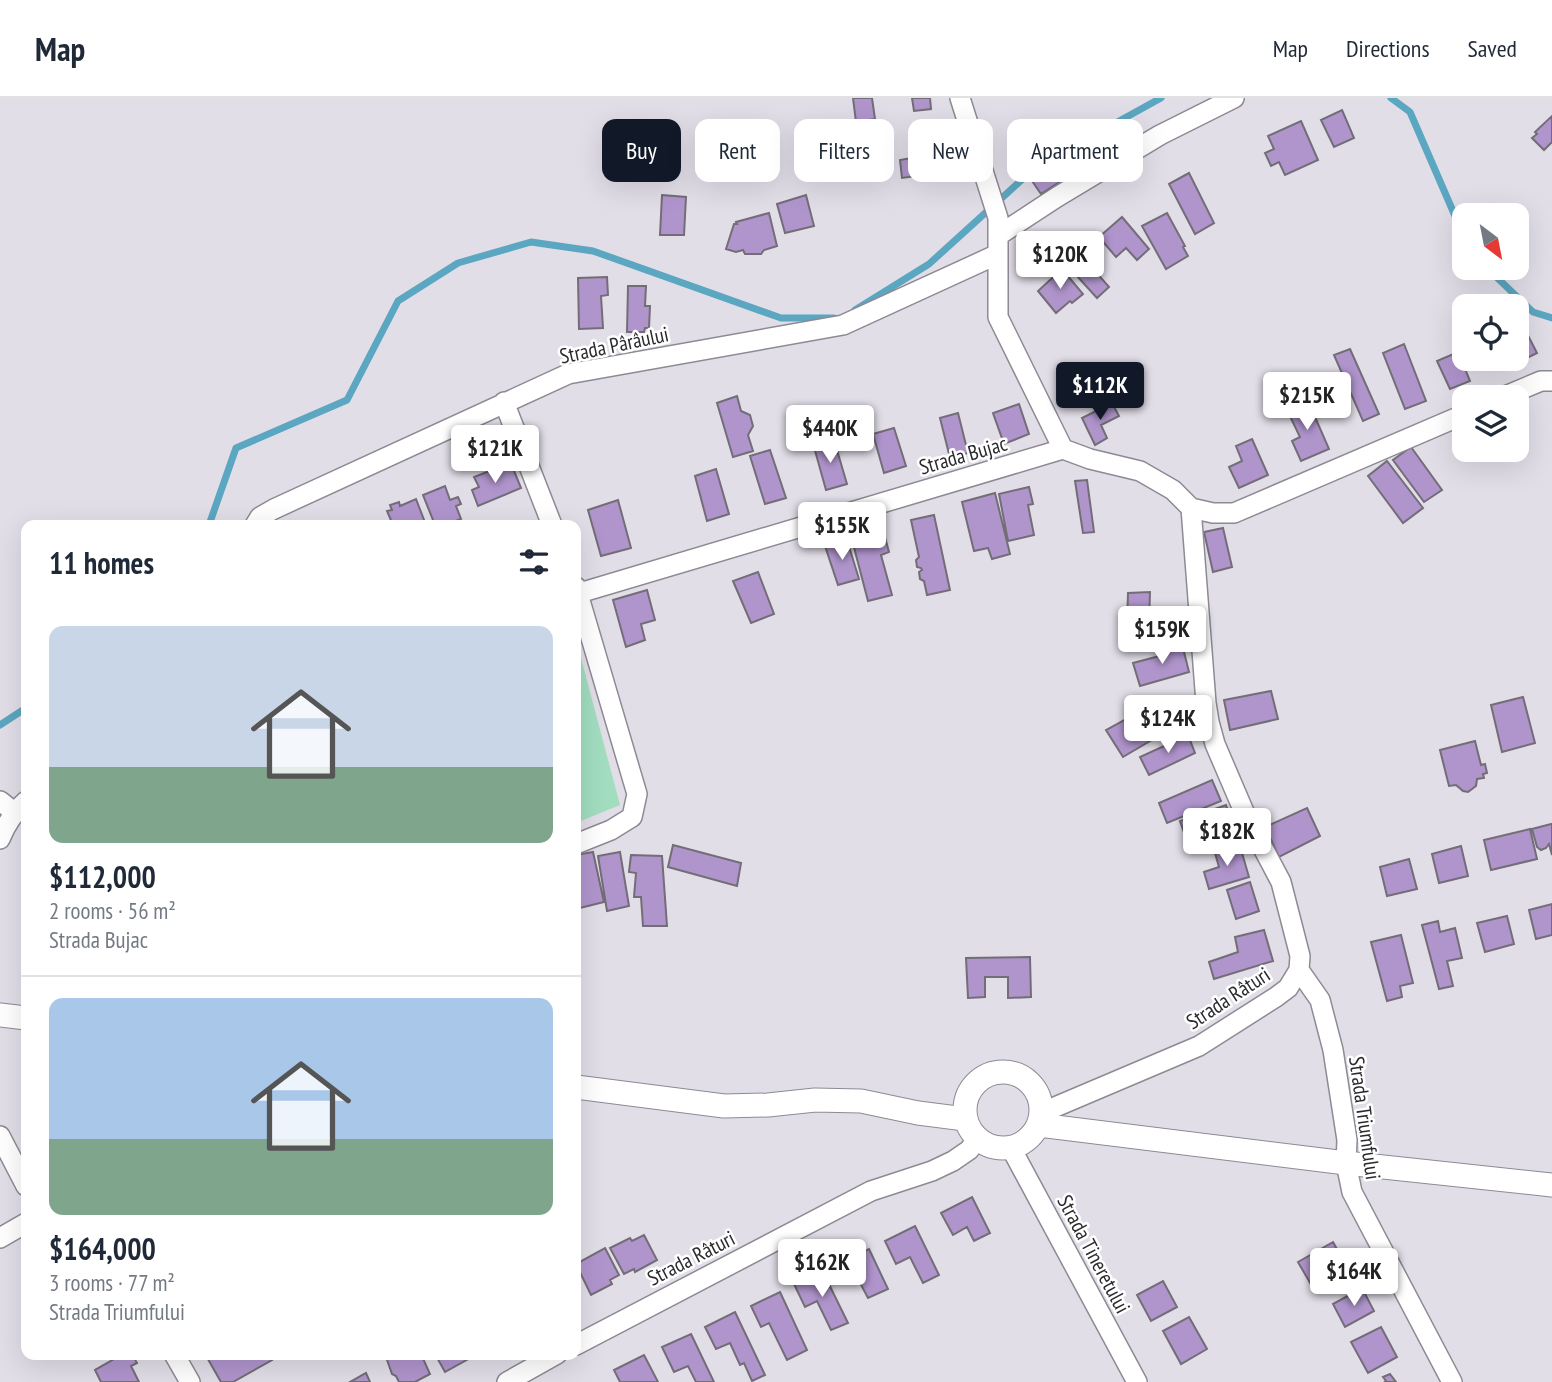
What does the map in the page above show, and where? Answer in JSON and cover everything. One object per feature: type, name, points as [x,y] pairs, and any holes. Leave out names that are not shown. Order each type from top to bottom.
[{"type":"street","points":[[960,98],[987,183],[998,235],[998,317],[1063,449],[1090,460],[1140,471],[1173,489],[1191,508],[1213,513],[1234,513],[1452,420]]},
{"type":"street","name":"Strada Pârâului","points":[[258,520],[274,509],[568,374],[842,325],[998,235],[1160,135],[1234,98]]},
{"type":"street","points":[[1529,386],[1541,381],[1552,381]]},
{"type":"street","points":[[503,402],[550,520]]},
{"type":"street","name":"Strada Bujac","points":[[581,590],[1063,449]]},
{"type":"street","name":"Strada Râturi","points":[[1040,1119],[1199,1046],[1276,998],[1288,988],[1299,970],[1300,956],[1282,881],[1245,814],[1215,744],[1209,722],[1191,508]]},
{"type":"street","points":[[581,605],[637,794],[632,817],[611,830],[581,842]]},
{"type":"street","points":[[0,839],[14,804]]},
{"type":"street","name":"Strada Triumfului","points":[[1299,970],[1320,1000],[1333,1050],[1347,1140],[1346,1163],[1352,1192],[1452,1382]]},
{"type":"street","points":[[0,1015],[21,1017]]},
{"type":"street","points":[[1009,1072],[1020,1075],[1036,1091],[1041,1102],[1040,1119],[1032,1135],[1023,1143],[999,1149],[977,1140],[965,1119],[965,1101],[969,1091],[986,1075],[1009,1072]]},
{"type":"street","points":[[581,1088],[724,1106],[815,1100],[861,1101],[918,1113],[965,1119]]},
{"type":"street","points":[[1040,1119],[1346,1163],[1552,1185]]},
{"type":"street","points":[[0,1136],[21,1176]]},
{"type":"street","name":"Strada Râturi","points":[[581,1342],[871,1191],[932,1171],[953,1161],[969,1150],[977,1140]]},
{"type":"street","name":"Strada Tineretului","points":[[1011,1148],[1138,1382]]},
{"type":"street","points":[[0,1238],[21,1226]]},
{"type":"street","points":[[177,1360],[190,1382]]},
{"type":"street","points":[[507,1382],[546,1360]]},
{"type":"green space","points":[[581,658],[620,805],[581,821]]},
{"type":"building","points":[[853,98],[872,98],[875,119],[856,119]]},
{"type":"building","points":[[912,98],[930,98],[931,109],[914,111]]},
{"type":"building","points":[[1342,110],[1354,138],[1334,147],[1321,120]]},
{"type":"building","points":[[1552,116],[1552,142],[1544,150],[1532,138]]},
{"type":"building","points":[[1301,121],[1318,160],[1285,175],[1279,162],[1271,166],[1265,153],[1274,149],[1268,136]]},
{"type":"building","points":[[908,159],[908,177],[902,178],[900,160]]},
{"type":"building","points":[[1189,173],[1214,223],[1195,234],[1169,184]]},
{"type":"building","points":[[1033,182],[1059,182],[1041,194]]},
{"type":"building","points":[[662,195],[686,197],[684,235],[660,235]]},
{"type":"building","points":[[806,195],[814,226],[785,233],[777,204]]},
{"type":"building","points":[[769,213],[777,246],[764,250],[761,254],[745,254],[743,250],[736,252],[726,249],[736,222]]},
{"type":"building","points":[[1167,213],[1188,256],[1166,269],[1142,226]]},
{"type":"building","points":[[1122,217],[1149,249],[1137,260],[1126,248],[1116,257],[1099,237]]},
{"type":"building","points":[[1080,254],[1109,287],[1097,298],[1067,265]]},
{"type":"building","points":[[1062,269],[1083,294],[1056,313],[1038,291]]},
{"type":"building","points":[[607,277],[608,295],[601,296],[603,328],[579,329],[578,278]]},
{"type":"building","points":[[628,286],[646,286],[645,306],[650,306],[649,328],[645,328],[644,332],[627,332]]},
{"type":"building","points":[[1529,337],[1537,353],[1529,357]]},
{"type":"building","points":[[1404,344],[1426,401],[1405,409],[1383,353]]},
{"type":"building","points":[[1350,349],[1379,414],[1363,421],[1334,355]]},
{"type":"building","points":[[1452,355],[1452,371],[1466,371],[1470,381],[1452,385],[1450,389],[1437,361]]},
{"type":"building","points":[[737,396],[741,411],[750,415],[753,426],[748,435],[753,451],[733,457],[717,403]]},
{"type":"building","points":[[1308,401],[1329,449],[1301,461],[1292,441],[1300,437],[1287,410]]},
{"type":"building","points":[[1112,403],[1119,416],[1101,425],[1107,438],[1095,445],[1082,418]]},
{"type":"building","points":[[1019,404],[1029,434],[1004,444],[993,413]]},
{"type":"building","points":[[958,413],[968,453],[950,458],[940,418]]},
{"type":"building","points":[[894,428],[906,466],[884,473],[873,434]]},
{"type":"building","points":[[1252,439],[1268,475],[1239,488],[1229,467],[1242,461],[1236,446]]},
{"type":"building","points":[[834,440],[847,484],[826,490],[814,447]]},
{"type":"building","points":[[1411,447],[1442,490],[1424,502],[1393,460]]},
{"type":"building","points":[[770,450],[786,498],[765,504],[750,456]]},
{"type":"building","points":[[1387,461],[1423,508],[1403,523],[1368,476]]},
{"type":"building","points":[[512,466],[521,488],[478,506],[472,490],[479,487],[474,477],[497,468],[498,472]]},
{"type":"building","points":[[716,469],[729,514],[707,521],[695,476]]},
{"type":"building","points":[[1087,480],[1094,532],[1083,533],[1075,481]]},
{"type":"building","points":[[445,486],[450,500],[458,497],[461,504],[456,506],[461,519],[433,520],[423,495]]},
{"type":"building","points":[[1029,487],[1033,504],[1028,505],[1034,535],[1008,541],[999,494]]},
{"type":"building","points":[[995,493],[1010,554],[992,559],[988,548],[974,551],[962,502]]},
{"type":"building","points":[[416,499],[424,520],[391,520],[387,511],[392,510],[390,505],[399,502],[400,506]]},
{"type":"building","points":[[618,500],[631,548],[601,556],[588,510]]},
{"type":"building","points":[[934,515],[950,590],[927,595],[924,581],[920,579],[919,572],[922,570],[917,567],[916,560],[919,557],[911,520]]},
{"type":"building","points":[[881,523],[889,552],[881,555],[892,595],[868,601],[850,532]]},
{"type":"building","points":[[1223,528],[1232,567],[1213,572],[1204,532]]},
{"type":"building","points":[[847,540],[859,579],[838,585],[825,546]]},
{"type":"building","points":[[758,572],[774,614],[751,623],[733,581]]},
{"type":"building","points":[[647,590],[655,620],[641,624],[645,640],[626,647],[613,600]]},
{"type":"building","points":[[1150,592],[1149,624],[1127,624],[1128,593]]},
{"type":"building","points":[[1182,644],[1189,672],[1140,686],[1133,663],[1167,654],[1165,648]]},
{"type":"building","points":[[1271,691],[1278,719],[1230,730],[1224,700]]},
{"type":"building","points":[[1523,697],[1535,743],[1502,752],[1491,705]]},
{"type":"building","points":[[1174,705],[1184,721],[1123,757],[1106,730],[1126,719],[1132,730]]},
{"type":"building","points":[[1188,735],[1195,753],[1149,775],[1140,757]]},
{"type":"building","points":[[1475,741],[1481,765],[1485,764],[1487,773],[1483,774],[1484,778],[1477,779],[1476,786],[1468,792],[1456,785],[1449,786],[1440,750]]},
{"type":"building","points":[[1212,780],[1221,801],[1167,823],[1159,803]]},
{"type":"building","points":[[1226,805],[1234,829],[1209,838],[1207,831],[1186,838],[1180,821]]},
{"type":"building","points":[[1307,808],[1320,836],[1279,857],[1265,827]]},
{"type":"building","points":[[1552,824],[1552,855],[1549,844],[1541,850],[1537,847],[1532,829]]},
{"type":"building","points":[[1530,829],[1537,859],[1491,870],[1484,840]]},
{"type":"building","points":[[673,845],[741,863],[737,886],[668,867]]},
{"type":"building","points":[[1240,846],[1249,877],[1209,889],[1204,872],[1219,867],[1215,853]]},
{"type":"building","points":[[1461,846],[1468,876],[1439,883],[1432,854]]},
{"type":"building","points":[[593,852],[604,902],[581,908],[581,854]]},
{"type":"building","points":[[620,852],[629,906],[607,911],[598,856]]},
{"type":"building","points":[[631,855],[662,856],[667,926],[643,926],[641,897],[634,897],[636,873],[629,872]]},
{"type":"building","points":[[1409,859],[1417,889],[1387,896],[1380,867]]},
{"type":"building","points":[[1250,882],[1259,911],[1236,919],[1227,890]]},
{"type":"building","points":[[1552,904],[1552,935],[1536,939],[1529,910]]},
{"type":"building","points":[[1507,916],[1514,944],[1485,952],[1477,923]]},
{"type":"building","points":[[1438,921],[1440,932],[1455,928],[1462,958],[1447,961],[1453,986],[1439,989],[1422,925]]},
{"type":"building","points":[[1264,930],[1273,961],[1214,979],[1209,962],[1238,952],[1235,937]]},
{"type":"building","points":[[1401,935],[1413,983],[1400,986],[1402,997],[1387,1001],[1371,942]]},
{"type":"building","points":[[1030,957],[1031,997],[1008,998],[1008,977],[985,977],[985,997],[968,998],[966,958]]},
{"type":"building","points":[[972,1197],[990,1233],[974,1241],[967,1227],[953,1235],[941,1213]]},
{"type":"building","points":[[915,1226],[939,1275],[923,1283],[910,1257],[896,1264],[885,1241]]},
{"type":"building","points":[[644,1235],[657,1260],[635,1272],[634,1269],[624,1274],[610,1248],[630,1238],[632,1241]]},
{"type":"building","points":[[1333,1242],[1348,1269],[1313,1288],[1298,1262]]},
{"type":"building","points":[[605,1248],[619,1275],[610,1280],[612,1284],[591,1295],[581,1274],[581,1261]]},
{"type":"building","points":[[869,1249],[888,1289],[868,1298],[858,1279],[848,1284],[839,1264]]},
{"type":"building","points":[[823,1272],[848,1323],[831,1330],[817,1301],[805,1307],[794,1284]]},
{"type":"building","points":[[1163,1281],[1177,1307],[1151,1321],[1137,1295]]},
{"type":"building","points":[[1362,1288],[1374,1311],[1345,1327],[1333,1304]]},
{"type":"building","points":[[780,1292],[807,1350],[787,1360],[769,1323],[761,1327],[751,1306]]},
{"type":"building","points":[[735,1312],[765,1375],[752,1381],[744,1363],[740,1365],[730,1343],[716,1349],[705,1327]]},
{"type":"building","points":[[1189,1317],[1207,1349],[1181,1364],[1163,1331]]},
{"type":"building","points":[[1381,1327],[1397,1357],[1368,1373],[1351,1342]]},
{"type":"building","points":[[691,1334],[714,1382],[696,1382],[688,1366],[674,1372],[662,1347]]},
{"type":"building","points":[[644,1355],[658,1382],[620,1382],[614,1370]]},
{"type":"building","points":[[112,1360],[135,1360],[137,1363],[131,1366],[139,1382],[101,1382],[95,1370]]},
{"type":"building","points":[[208,1360],[272,1360],[233,1382],[221,1382]]},
{"type":"building","points":[[387,1360],[424,1360],[430,1374],[415,1382],[399,1382],[392,1374]]},
{"type":"building","points":[[438,1360],[466,1360],[445,1372]]},
{"type":"building","points":[[366,1373],[370,1382],[350,1382]]},
{"type":"building","points":[[1390,1374],[1396,1382],[1384,1382],[1386,1381],[1383,1377]]},
{"type":"waterway","points":[[855,310],[929,264],[1036,167],[1161,98]]},
{"type":"waterway","points":[[1391,98],[1410,112],[1452,209]]},
{"type":"waterway","points":[[211,520],[236,448],[347,400],[398,301],[458,263],[531,242],[593,251],[781,318],[834,318]]},
{"type":"waterway","points":[[1500,280],[1533,312],[1552,318]]},
{"type":"waterway","points":[[0,725],[21,711]]}]
